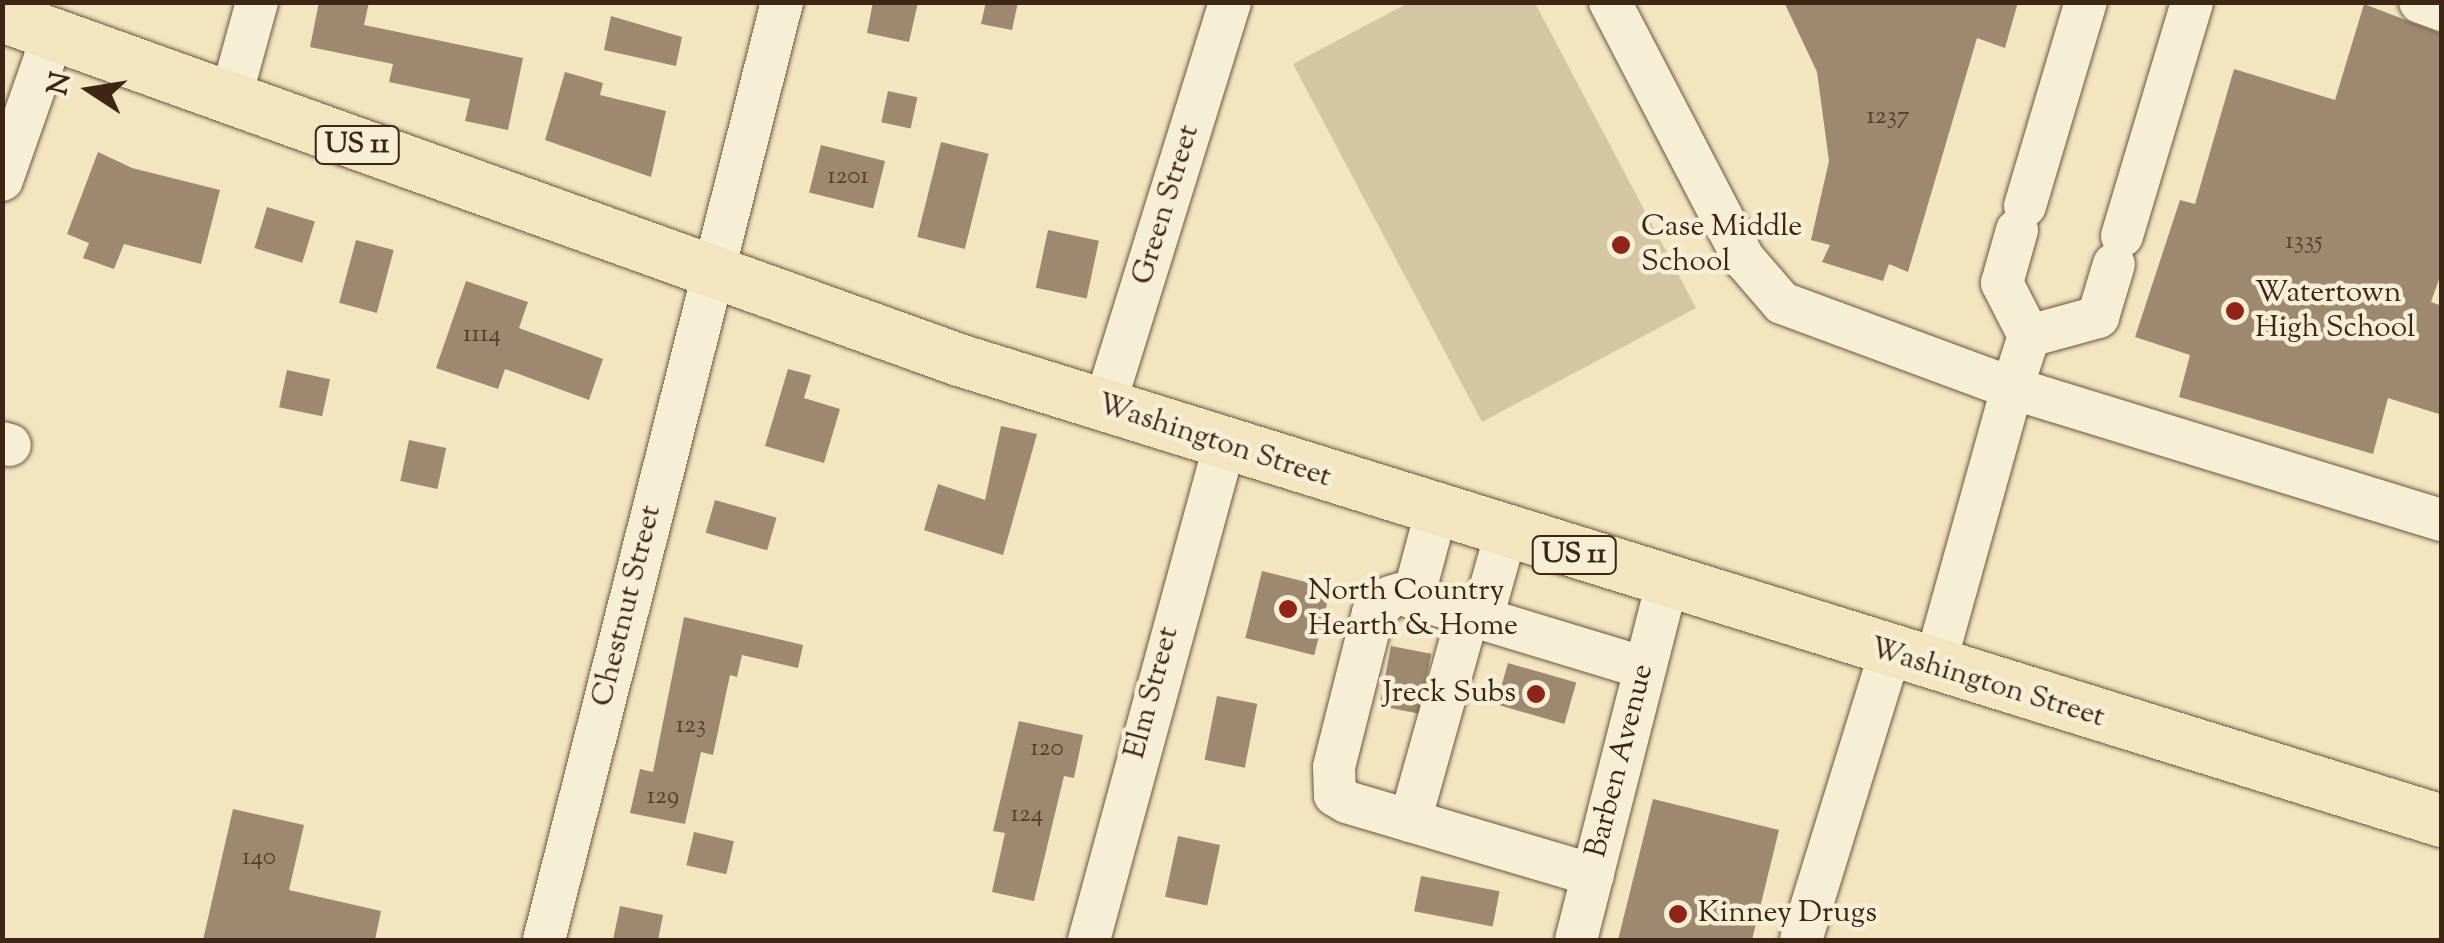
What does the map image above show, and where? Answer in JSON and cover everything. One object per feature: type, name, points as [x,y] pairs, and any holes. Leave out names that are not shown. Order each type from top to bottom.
[{"type":"main road","name":"Washington Street","points":[[2,16],[712,272],[1224,447],[2442,821]]},
{"type":"street","points":[[230,100],[257,2]]},
{"type":"street","name":"Chestnut Street","points":[[544,940],[782,2]]},
{"type":"street","name":"Green Street","points":[[1104,407],[1230,2]]},
{"type":"street","points":[[1610,2],[1744,258],[1782,303],[2012,388],[2442,520]]},
{"type":"street","points":[[1801,940],[1912,660],[2030,336],[2002,283],[2086,2]]},
{"type":"street","points":[[2030,336],[2098,317],[2192,2]]},
{"type":"street","points":[[2420,2],[2442,10]]},
{"type":"street","points":[[2,180],[54,35]]},
{"type":"street","name":"Elm Street","points":[[1089,940],[1224,447]]},
{"type":"street","points":[[1413,598],[1436,512]]},
{"type":"street","points":[[1410,821],[1475,616],[1506,533]]},
{"type":"street","name":"Barben Avenue","points":[[1576,940],[1668,583]]},
{"type":"street","points":[[1593,875],[1347,802],[1334,794],[1332,783],[1373,613],[1390,597],[1413,598],[1644,668]]},
{"type":"shaded area","points":[[1410,2],[1535,3],[1696,308],[1482,422],[1293,64]]},
{"type":"building","points":[[319,2],[369,2],[364,25],[523,58],[508,130],[465,121],[470,99],[389,82],[393,64],[310,47]]},
{"type":"building","points":[[873,2],[918,2],[909,42],[867,33]]},
{"type":"building","points":[[986,2],[1018,2],[1012,30],[981,24]]},
{"type":"building","name":"Case Middle School","points":[[1784,2],[2018,2],[2005,48],[1977,38],[1908,272],[1889,264],[1883,281],[1822,262],[1830,245],[1811,240],[1829,161],[1817,72]]},
{"type":"building","name":"Watertown High School","points":[[2364,4],[2442,34],[2442,271],[2431,302],[2442,306],[2442,415],[2388,398],[2373,454],[2179,397],[2190,355],[2135,337],[2180,200],[2195,204],[2234,69],[2335,100]]},
{"type":"building","points":[[611,16],[682,37],[676,66],[604,50]]},
{"type":"building","points":[[565,72],[603,83],[600,95],[666,111],[651,177],[545,140]]},
{"type":"building","points":[[888,91],[917,97],[911,129],[881,122]]},
{"type":"building","points":[[941,142],[989,154],[965,249],[917,237]]},
{"type":"building","points":[[821,145],[885,161],[873,209],[809,193]]},
{"type":"building","points":[[98,152],[132,168],[220,190],[201,264],[124,244],[114,269],[83,258],[89,243],[67,234]]},
{"type":"building","points":[[267,207],[315,222],[302,263],[254,248]]},
{"type":"building","points":[[1048,230],[1099,241],[1087,299],[1036,288]]},
{"type":"building","points":[[356,240],[394,250],[377,313],[339,303]]},
{"type":"building","points":[[466,281],[528,302],[519,328],[603,359],[589,400],[505,369],[498,389],[436,368]]},
{"type":"building","points":[[788,369],[811,375],[804,398],[840,409],[824,463],[765,446]]},
{"type":"building","points":[[287,370],[330,379],[322,416],[279,407]]},
{"type":"building","points":[[1001,426],[1037,434],[1003,555],[924,530],[938,484],[985,500]]},
{"type":"building","points":[[409,440],[446,448],[437,489],[400,481]]},
{"type":"building","points":[[715,500],[777,518],[767,550],[706,533]]},
{"type":"building","points":[[1262,571],[1331,588],[1314,655],[1245,638]]},
{"type":"building","points":[[684,617],[803,645],[798,668],[742,655],[737,677],[730,675],[713,755],[701,752],[685,824],[630,813],[640,769],[653,772]]},
{"type":"building","points":[[1391,646],[1431,654],[1420,714],[1379,706]]},
{"type":"building","name":"Jreck Subs","points":[[1508,663],[1576,683],[1564,724],[1496,704]]},
{"type":"building","points":[[1217,696],[1257,704],[1245,768],[1205,760]]},
{"type":"building","points":[[1019,721],[1083,735],[1074,778],[1064,776],[1034,901],[992,892],[1005,833],[993,831]]},
{"type":"building","points":[[1653,799],[1779,830],[1752,940],[1618,940]]},
{"type":"building","points":[[233,809],[304,825],[289,890],[381,911],[375,940],[203,940]]},
{"type":"building","points":[[694,832],[734,841],[726,874],[686,865]]},
{"type":"building","points":[[1178,836],[1220,845],[1207,906],[1165,897]]},
{"type":"building","points":[[1421,876],[1500,891],[1493,927],[1414,911]]},
{"type":"building","points":[[620,906],[663,915],[658,940],[613,940]]},
{"type":"place","name":"Case Middle School","points":[[1621,245]]},
{"type":"place","name":"Watertown High School","points":[[2235,311]]},
{"type":"place","name":"North Country Hearth & Home","points":[[1288,609]]},
{"type":"place","name":"Jreck Subs","points":[[1536,694]]},
{"type":"place","name":"Kinney Drugs","points":[[1678,914]]}]
